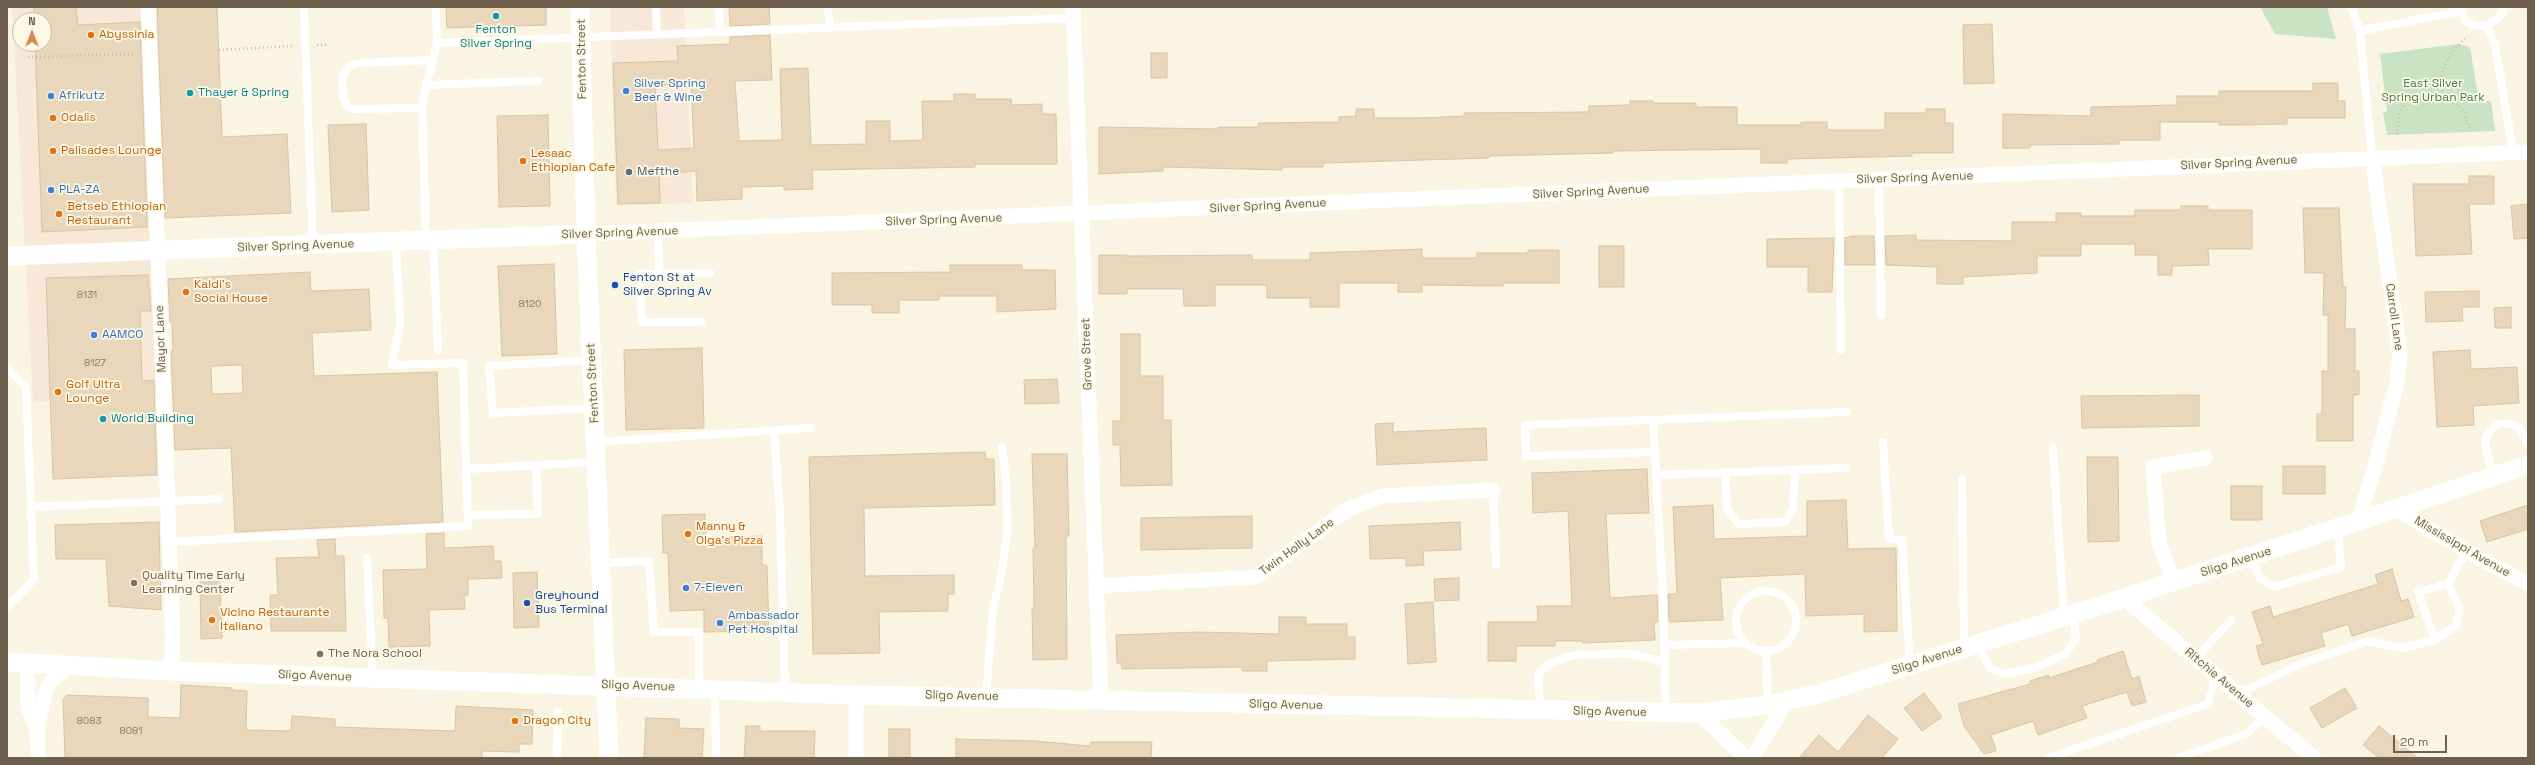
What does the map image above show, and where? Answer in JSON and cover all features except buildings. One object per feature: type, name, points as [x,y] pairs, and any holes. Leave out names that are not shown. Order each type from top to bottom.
[{"type":"street","name":"Mayor Lane","points":[[148,7],[169,542],[172,636],[171,671]]},
{"type":"street","name":"Fenton Street","points":[[580,7],[586,234],[609,758]]},
{"type":"street","name":"Grove Street","points":[[1074,12],[1101,701]]},
{"type":"street","name":"Silver Spring Avenue","points":[[7,256],[1082,214],[1879,180],[2372,157],[2521,152]]},
{"type":"street","name":"Carroll Lane","points":[[2358,521],[2395,390],[2400,354],[2372,157]]},
{"type":"street","points":[[2174,582],[2159,543],[2153,467],[2205,458]]},
{"type":"street","name":"Sligo Avenue","points":[[7,662],[171,671],[606,685],[856,695],[986,696],[1101,701],[1699,713],[1777,703],[1818,694],[2174,582],[2528,465]]},
{"type":"street","name":"Twin Holly Lane","points":[[1096,586],[1256,577],[1348,509],[1382,496],[1493,490]]},
{"type":"street","name":"Mississippi Avenue","points":[[2396,509],[2466,551],[2528,584]]},
{"type":"street","name":"Ritchie Avenue","points":[[2124,598],[2314,758]]},
{"type":"street","points":[[27,663],[28,707],[37,729]]},
{"type":"street","points":[[38,758],[37,729],[45,693],[52,679],[71,666]]},
{"type":"street","points":[[856,695],[856,758]]},
{"type":"street","points":[[1752,758],[1777,703]]},
{"type":"street","points":[[1699,713],[1746,758]]},
{"type":"lane","points":[[304,7],[313,245]]},
{"type":"lane","points":[[436,7],[437,43],[426,85],[422,108],[429,240],[438,350]]},
{"type":"lane","points":[[656,7],[657,34]]},
{"type":"lane","points":[[720,7],[720,31]]},
{"type":"lane","points":[[827,7],[831,27]]},
{"type":"lane","points":[[2351,7],[2360,31],[2372,157]]},
{"type":"lane","points":[[2360,31],[2441,10],[2460,9],[2465,21],[2476,26],[2487,26],[2498,18],[2503,7]]},
{"type":"lane","points":[[437,43],[831,27],[1074,12]]},
{"type":"lane","points":[[2487,26],[2495,44],[2521,152]]},
{"type":"lane","points":[[422,108],[353,108],[346,105],[343,97],[342,76],[346,69],[358,62],[433,60]]},
{"type":"lane","points":[[426,85],[538,81]]},
{"type":"lane","points":[[1879,180],[1881,315]]},
{"type":"lane","points":[[1839,181],[1841,350]]},
{"type":"lane","points":[[658,231],[659,274]]},
{"type":"lane","points":[[169,542],[468,526],[463,363],[392,365],[400,323],[396,242]]},
{"type":"lane","points":[[701,322],[642,322],[640,274],[710,273]]},
{"type":"lane","points":[[592,360],[489,366],[492,413],[594,408]]},
{"type":"lane","points":[[7,368],[26,387],[34,579],[7,607]]},
{"type":"lane","points":[[1654,452],[1526,456],[1525,425],[1847,412]]},
{"type":"lane","points":[[1653,420],[1665,645],[1664,662],[1666,712]]},
{"type":"lane","points":[[2493,476],[2485,443],[2488,433],[2496,425],[2504,423],[2512,424],[2519,428],[2528,444]]},
{"type":"lane","points":[[596,442],[811,428]]},
{"type":"lane","points":[[774,431],[780,514],[785,692]]},
{"type":"lane","points":[[1883,442],[1889,539],[1902,540],[1910,665]]},
{"type":"lane","points":[[986,696],[993,608],[1002,572],[1006,532],[1006,479],[1002,447]]},
{"type":"lane","points":[[1962,479],[1970,646],[1991,670],[2006,674],[2037,667],[2065,654],[2076,639],[2069,615],[2053,448]]},
{"type":"lane","points":[[466,469],[596,462]]},
{"type":"lane","points":[[468,515],[538,514],[536,465]]},
{"type":"lane","points":[[1656,475],[1844,468]]},
{"type":"lane","points":[[1725,473],[1727,509],[1739,524],[1785,522],[1793,509],[1795,470]]},
{"type":"lane","points":[[1493,490],[1496,564]]},
{"type":"lane","points":[[31,507],[218,499]]},
{"type":"lane","points":[[2251,557],[2260,578],[2274,587],[2341,567],[2338,528]]},
{"type":"lane","points":[[2435,640],[2418,592],[2448,584],[2466,551]]},
{"type":"lane","points":[[366,558],[373,678]]},
{"type":"lane","points":[[601,563],[650,561],[654,632],[698,632],[716,758]]},
{"type":"lane","points":[[2238,694],[2300,664],[2367,641],[2401,648],[2435,640],[2456,626],[2460,609],[2448,584]]},
{"type":"lane","points":[[1765,591],[1776,593],[1787,600],[1793,608],[1796,621],[1794,631],[1783,645],[1766,652],[1756,650],[1745,643],[1737,628],[1737,611],[1744,600],[1752,594],[1765,591]]},
{"type":"lane","points":[[2196,658],[2231,620]]},
{"type":"lane","points":[[1665,645],[1745,643]]},
{"type":"lane","points":[[1540,711],[1538,673],[1553,662],[1574,655],[1627,652],[1664,662]]},
{"type":"lane","points":[[1766,652],[1777,703]]},
{"type":"lane","points":[[2048,758],[2208,704],[2216,675]]},
{"type":"lane","points":[[557,758],[558,712]]},
{"type":"lane","points":[[2178,758],[2246,734],[2265,717]]},
{"type":"path","points":[[2468,35],[2451,53],[2443,69],[2440,84],[2444,95],[2464,111],[2470,129]]},
{"type":"path","points":[[219,50],[326,45]]},
{"type":"path","points":[[28,57],[150,54]]},
{"type":"path","points":[[2397,134],[2399,115],[2404,102],[2444,95]]},
{"type":"shaded area","points":[[12,7],[155,7],[161,395],[33,402],[14,52],[52,52],[52,12],[12,12]]},
{"type":"shaded area","points":[[610,7],[684,7],[693,203],[616,205]]},
{"type":"green space","points":[[2260,7],[2327,7],[2336,39],[2275,34]]},
{"type":"green space","name":"East Silver Spring Urban Park","points":[[2458,44],[2470,47],[2479,101],[2491,101],[2495,131],[2387,135],[2383,113],[2387,111],[2380,54]]},
{"type":"place","name":"Fenton Silver Spring","points":[[496,16]]},
{"type":"place","name":"Abyssinia","points":[[91,35]]},
{"type":"place","name":"Silver Spring Beer & Wine","points":[[626,91]]},
{"type":"place","name":"Thayer & Spring","points":[[190,93]]},
{"type":"place","name":"Afrikutz","points":[[51,96]]},
{"type":"place","name":"Odalis","points":[[53,118]]},
{"type":"place","name":"Palisades Lounge","points":[[53,151]]},
{"type":"place","name":"Lesaac Ethiopian Cafe","points":[[523,161]]},
{"type":"place","name":"Mefthe","points":[[629,172]]},
{"type":"place","name":"PLA-ZA","points":[[51,190]]},
{"type":"place","name":"Betseb Ethiopian Restaurant","points":[[59,214]]},
{"type":"place","name":"Fenton St at Silver Spring Av","points":[[615,285]]},
{"type":"place","name":"Kaldi’s Social House","points":[[186,292]]},
{"type":"place","name":"AAMCO","points":[[94,335]]},
{"type":"place","name":"Golf Ultra Lounge","points":[[58,392]]},
{"type":"place","name":"World Building","points":[[103,419]]},
{"type":"place","name":"Manny & Olga's Pizza","points":[[688,534]]},
{"type":"place","name":"Quality Time Early Learning Center","points":[[134,583]]},
{"type":"place","name":"7-Eleven","points":[[686,588]]},
{"type":"place","name":"Greyhound Bus Terminal","points":[[527,603]]},
{"type":"place","name":"Vicino Restaurante Italiano","points":[[212,620]]},
{"type":"place","name":"Ambassador Pet Hospital","points":[[720,623]]},
{"type":"place","name":"The Nora School","points":[[320,654]]},
{"type":"place","name":"Dragon City","points":[[515,721]]}]
